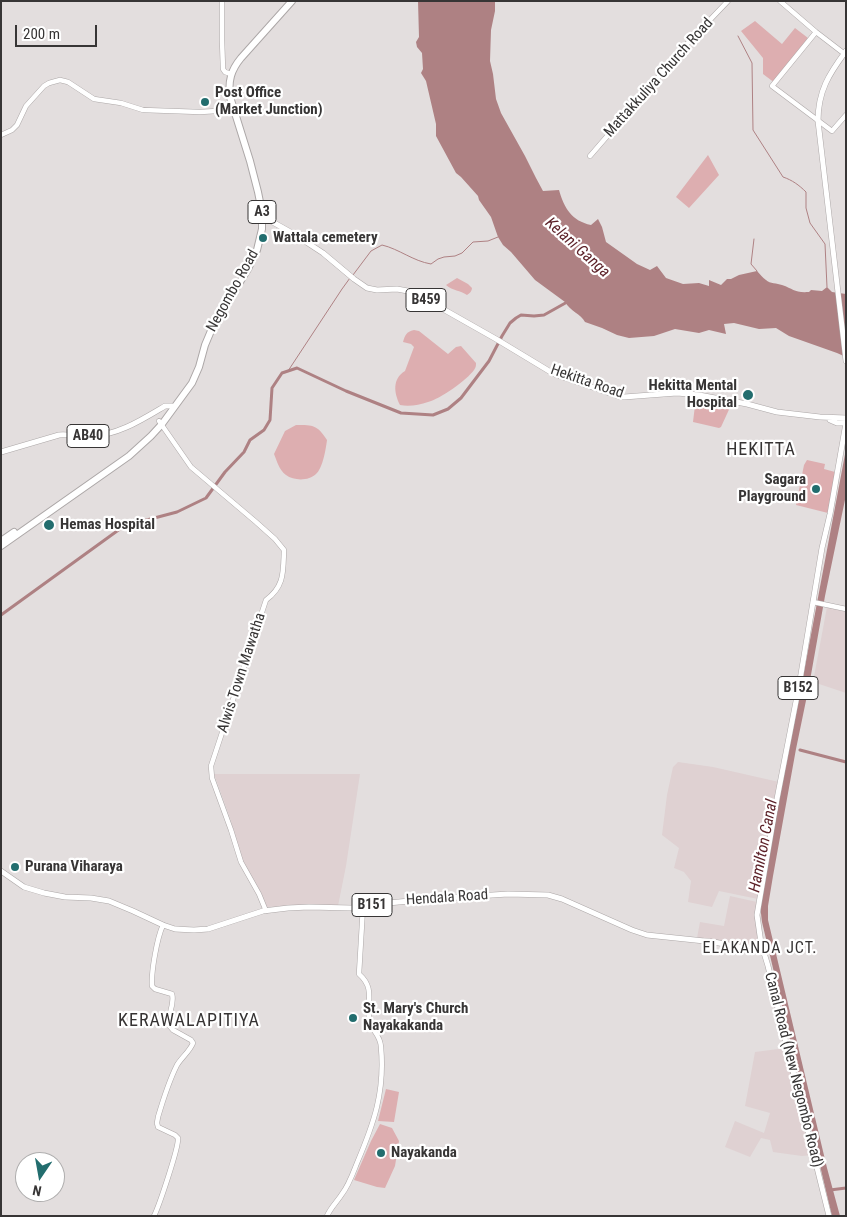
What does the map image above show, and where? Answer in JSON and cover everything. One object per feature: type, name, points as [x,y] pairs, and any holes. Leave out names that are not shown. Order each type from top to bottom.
[{"type":"highway","points":[[229,74],[233,62],[288,1]]},
{"type":"highway","points":[[229,74],[292,1]]},
{"type":"highway","name":"Negombo Road","points":[[1,541],[118,460],[160,422],[189,382],[209,327],[248,263],[254,248],[261,218],[225,87],[229,74]]},
{"type":"highway","name":"Negombo Road","points":[[1,546],[129,456],[151,436],[160,422]]},
{"type":"main road","points":[[845,53],[821,91],[818,121],[846,361]]},
{"type":"main road","name":"Hekitta Road","points":[[261,218],[273,222],[303,239],[363,286],[370,289],[397,289],[413,292],[558,376],[618,396],[632,397],[677,393],[699,395],[777,412],[846,418]]},
{"type":"main road","name":"AB40","points":[[1,452],[59,435],[90,436],[114,432],[165,406],[173,406]]},
{"type":"main road","name":"Hekitta Road","points":[[820,417],[834,422],[846,423]]},
{"type":"main road","name":"Canal Road (New Negombo Road)","points":[[830,1216],[757,921],[759,900],[846,423]]},
{"type":"main road","name":"Hendala Road","points":[[1,871],[24,887],[64,897],[109,901],[175,929],[208,929],[266,910],[351,908],[388,902],[508,894],[548,895],[562,899],[647,935],[714,942],[763,951]]},
{"type":"main road","points":[[749,949],[761,943]]},
{"type":"street","points":[[222,1],[224,69],[229,74]]},
{"type":"street","name":"Mattakkuliya Church Road","points":[[590,156],[728,1]]},
{"type":"street","points":[[780,1],[816,32],[845,53]]},
{"type":"street","points":[[816,32],[772,86],[832,132],[846,115]]},
{"type":"street","points":[[1,136],[12,130],[26,106],[44,86],[60,80],[68,82],[94,99],[121,103],[143,110],[200,112],[232,108]]},
{"type":"street","name":"Alwis Town Mawatha","points":[[160,422],[190,467],[275,539],[284,550],[281,582],[276,592],[266,600],[211,766],[212,778],[241,862],[266,910]]},
{"type":"street","points":[[813,602],[846,610]]},
{"type":"street","points":[[327,1216],[333,1205],[343,1194],[352,1174],[374,1121],[380,1096],[382,1048],[380,1038],[370,1023],[368,1010],[369,989],[366,980],[359,974],[363,907]]},
{"type":"street","points":[[154,1216],[162,1197],[178,1140],[176,1135],[158,1127],[158,1117],[179,1062],[193,1044],[191,1040],[173,1030],[168,1024],[173,1000],[172,994],[155,989],[152,984],[158,937],[163,924]]},
{"type":"shaded area","points":[[755,21],[782,44],[795,28],[808,38],[775,83],[763,74],[763,58],[741,31]]},
{"type":"shaded area","points":[[708,155],[719,175],[689,208],[676,197]]},
{"type":"shaded area","points":[[457,278],[472,288],[471,292],[467,295],[446,285]]},
{"type":"shaded area","points":[[414,330],[419,331],[448,354],[456,347],[461,346],[476,363],[476,366],[466,379],[439,397],[421,404],[403,406],[400,405],[398,400],[395,386],[398,378],[405,371],[414,347],[403,342],[405,336]]},
{"type":"shaded area","points":[[696,397],[732,403],[721,427],[693,422]]},
{"type":"shaded area","points":[[296,425],[314,427],[327,440],[321,467],[316,474],[306,479],[293,478],[286,475],[280,468],[274,454],[285,431]]},
{"type":"shaded area","name":"Sagara Playground","points":[[807,460],[825,464],[824,469],[835,472],[828,513],[796,505],[804,465]]},
{"type":"shaded area","points":[[827,607],[846,612],[846,693],[813,682]]},
{"type":"shaded area","points":[[678,762],[713,767],[779,782],[758,899],[719,891],[712,907],[688,902],[691,881],[684,872],[674,868],[679,848],[662,835],[673,767]]},
{"type":"shaded area","points":[[214,774],[360,774],[338,906],[265,907],[258,887],[248,874],[241,860],[231,821]]},
{"type":"shaded area","points":[[730,896],[757,902],[759,942],[755,946],[749,947],[697,938],[700,922],[724,926]]},
{"type":"shaded area","points":[[786,1048],[813,1155],[802,1156],[773,1152],[770,1140],[761,1138],[750,1157],[725,1147],[735,1121],[764,1133],[770,1113],[745,1106],[755,1052]]},
{"type":"shaded area","name":"Nayakanda","points":[[386,1089],[399,1092],[394,1122],[378,1121]]},
{"type":"shaded area","name":"Nayakanda","points":[[380,1124],[392,1128],[399,1141],[395,1166],[385,1188],[354,1180]]},
{"type":"water","name":"Kelani Ganga","points":[[418,1],[495,1],[491,30],[490,61],[496,99],[501,113],[543,191],[559,190],[566,208],[574,217],[591,225],[598,219],[606,242],[637,264],[650,270],[657,266],[666,278],[683,284],[699,283],[709,286],[709,280],[721,285],[727,279],[757,271],[772,283],[797,291],[822,291],[827,287],[832,292],[846,294],[846,357],[789,336],[776,328],[759,329],[734,323],[724,324],[726,334],[709,330],[699,333],[675,329],[654,336],[629,338],[585,322],[565,302],[535,280],[503,245],[491,217],[478,196],[456,173],[436,136],[436,124],[426,81],[421,73],[423,69],[422,53],[417,47],[416,42],[419,37]]},
{"type":"water","points":[[846,449],[846,495],[825,596],[768,906],[768,920],[840,1216],[832,1216],[762,922],[760,905]]},
{"type":"waterway","points":[[738,36],[752,63],[753,130],[783,177],[795,183],[806,192],[806,208],[810,223],[825,244],[827,287]]},
{"type":"waterway","points":[[353,275],[371,251],[382,245],[431,264],[438,259],[462,253],[473,242],[488,241],[498,237]]},
{"type":"waterway","points":[[754,239],[751,264],[757,271]]},
{"type":"waterway","points":[[288,371],[350,278]]},
{"type":"waterway","points":[[1,615],[124,526],[177,512],[206,498],[225,472],[244,452],[250,440],[264,430],[270,420],[272,388],[282,373],[297,368],[346,391],[401,413],[433,415],[448,409],[461,398],[489,361],[510,323],[521,315],[544,315],[569,301]]},
{"type":"waterway","points":[[800,750],[846,762]]},
{"type":"waterway","points":[[830,1190],[846,1188]]},
{"type":"place","name":"Post Office (Market Junction)","points":[[205,102]]},
{"type":"place","name":"Wattala cemetery","points":[[263,238]]},
{"type":"place","name":"Hekitta Mental Hospital","points":[[748,395]]},
{"type":"place","name":"Sagara Playground","points":[[816,489]]},
{"type":"place","name":"Hemas Hospital","points":[[49,525]]},
{"type":"place","name":"Purana Viharaya","points":[[15,867]]},
{"type":"place","name":"St. Mary's Church Nayakakanda","points":[[353,1018]]},
{"type":"place","name":"Nayakanda","points":[[381,1153]]},
{"type":"district","name":"HEKITTA","points":[[761,450]]},
{"type":"district","name":"ELAKANDA JCT.","points":[[760,949]]},
{"type":"district","name":"KERAWALAPITIYA","points":[[189,1021]]},
{"type":"water label","name":"Hamilton Canal","points":[[764,846]]}]
